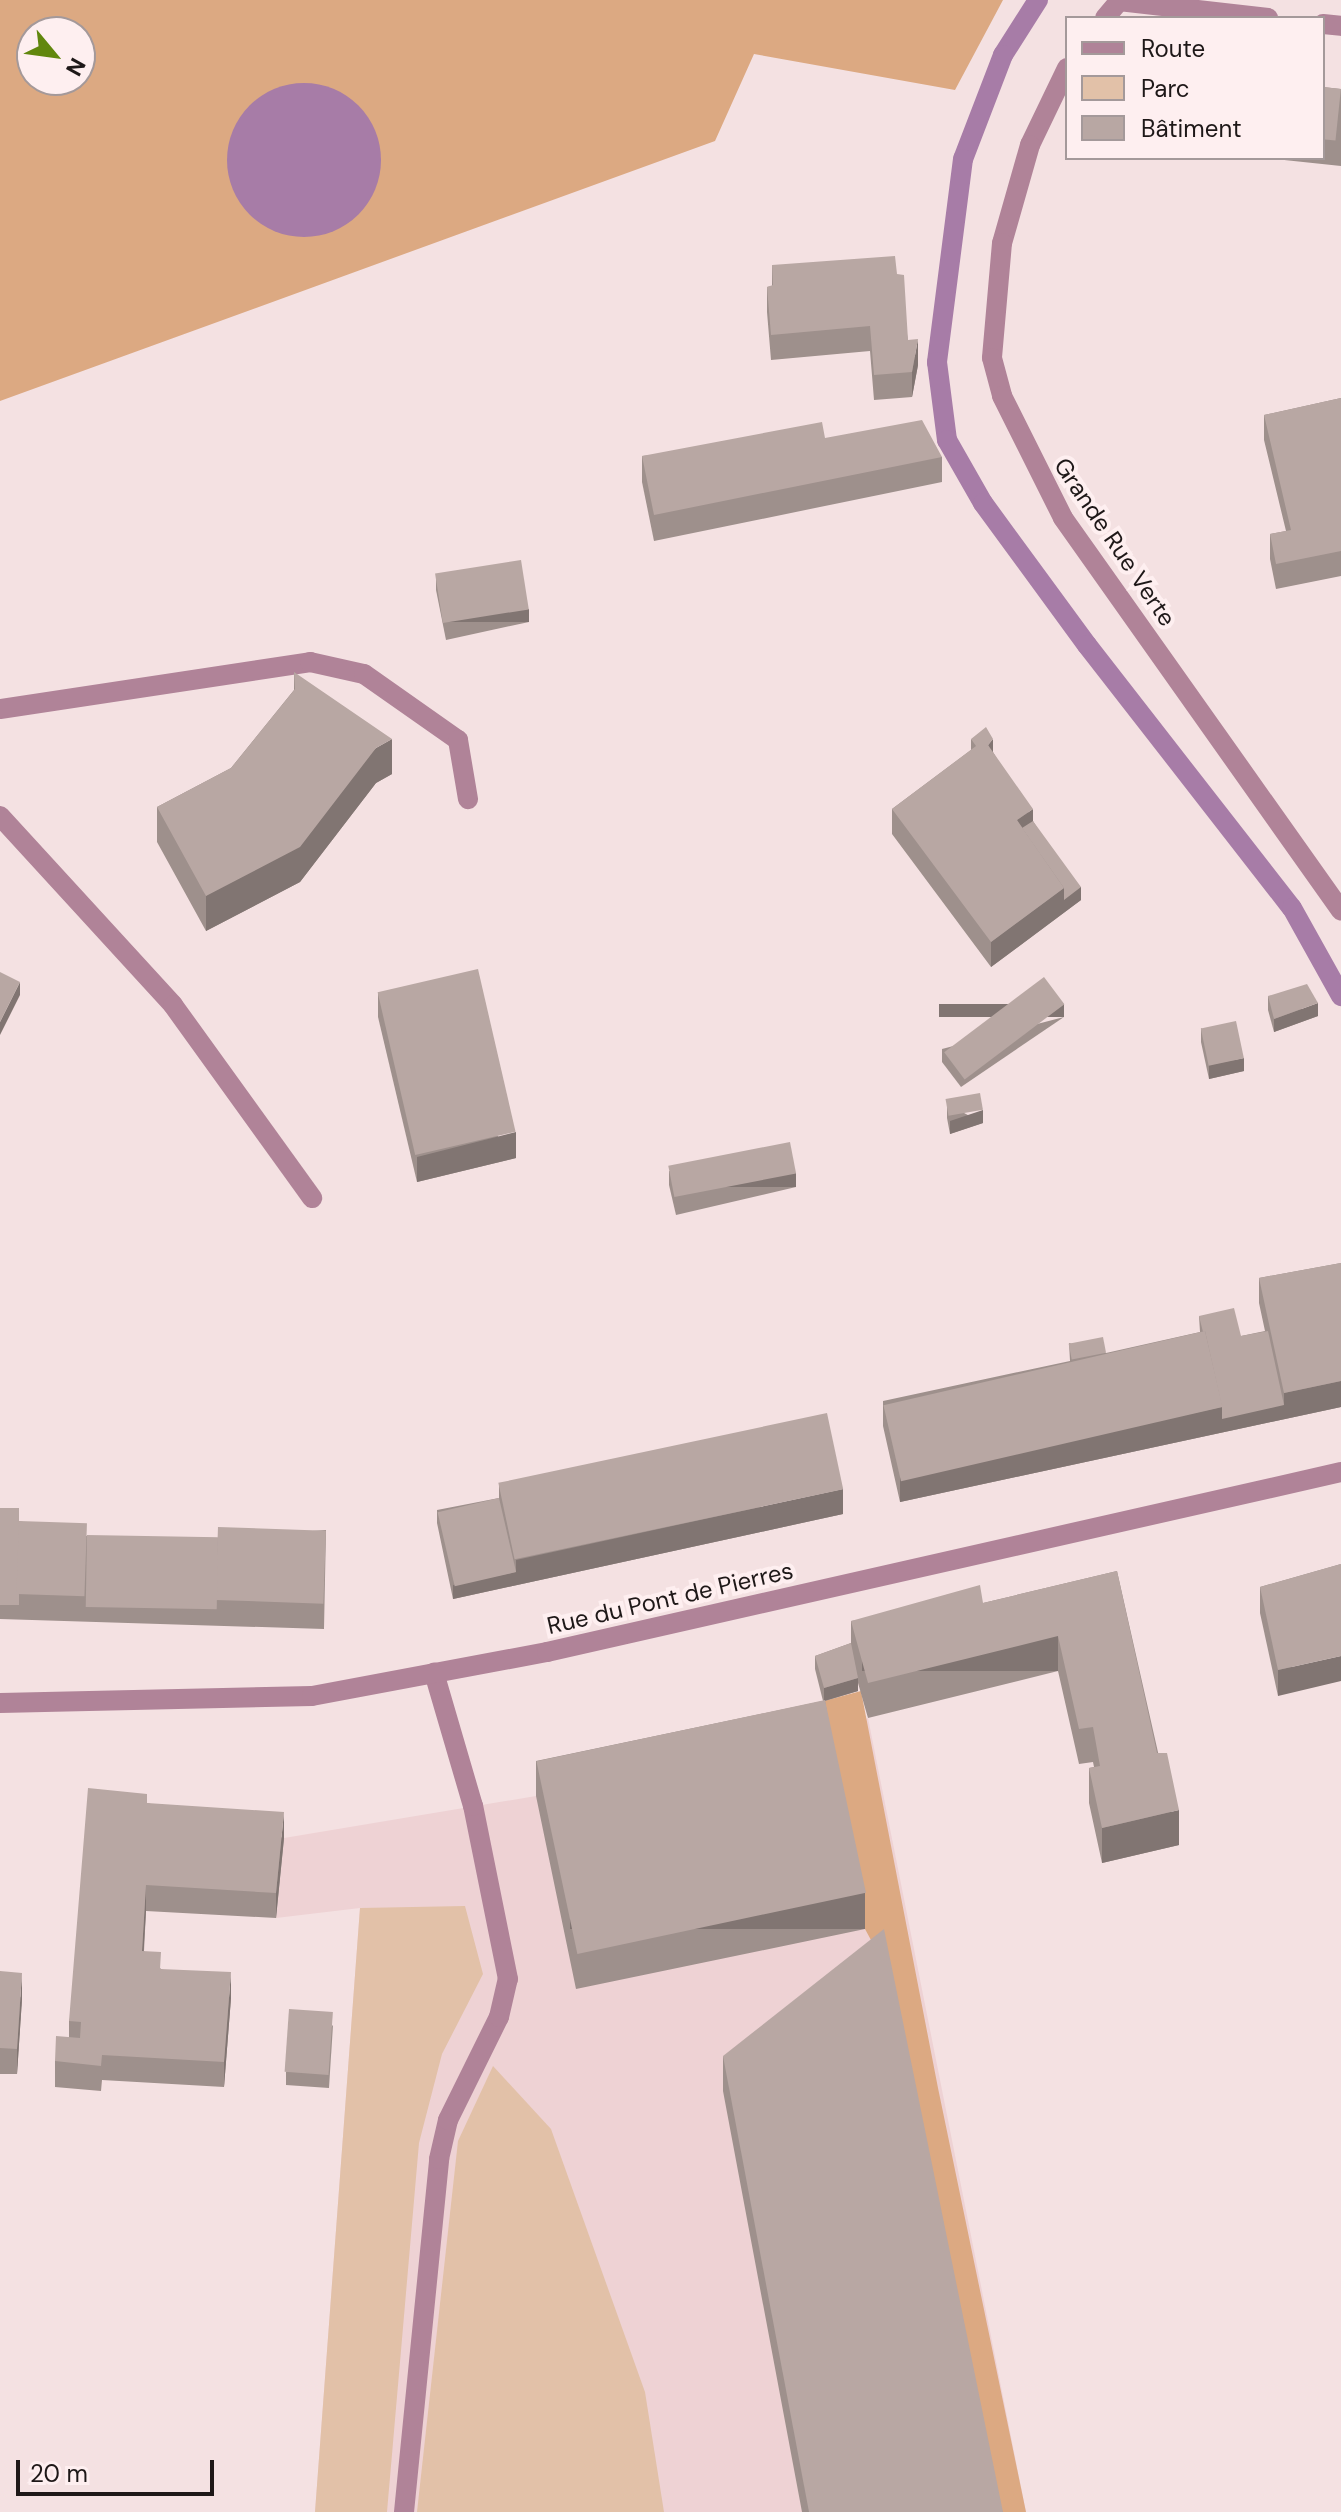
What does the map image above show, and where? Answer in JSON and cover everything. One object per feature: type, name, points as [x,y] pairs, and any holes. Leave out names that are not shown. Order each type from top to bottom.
[{"type":"street","points":[[1119,1],[1250,16]]},
{"type":"street","name":"Grande Rue Verte","points":[[1065,72],[1030,145],[1002,243],[992,358],[1002,396],[1063,518],[1341,910]]},
{"type":"street","points":[[0,709],[310,662],[364,674],[458,740],[468,799]]},
{"type":"street","points":[[0,816],[173,1005],[312,1198]]},
{"type":"street","name":"Rue du Pont de Pierres","points":[[0,1703],[312,1696],[434,1673],[1341,1472]]},
{"type":"street","points":[[404,2512],[439,2159],[508,1979],[473,1806],[434,1673]]},
{"type":"shaded area","points":[[0,0],[1003,0],[955,90],[754,54],[715,141],[0,401]]},
{"type":"shaded area","points":[[304,83],[334,89],[359,105],[375,130],[381,160],[375,190],[359,215],[334,231],[304,237],[274,231],[249,215],[233,190],[227,160],[233,130],[249,105],[274,89]]},
{"type":"shaded area","points":[[861,1691],[938,2088],[1026,2512],[997,2512],[884,1964],[865,1929],[824,1701]]},
{"type":"shaded area","points":[[868,1718],[1026,2512],[315,2512],[360,1908],[276,1918],[284,1838],[536,1796]]},
{"type":"green space","points":[[465,1906],[483,1974],[442,2054],[419,2143],[387,2512],[315,2512],[360,1908]]},
{"type":"green space","points":[[493,2066],[551,2129],[645,2392],[664,2512],[417,2512],[458,2141]]},
{"type":"building","points":[[1325,87],[1341,89],[1335,141],[1325,139]]},
{"type":"building","points":[[895,256],[897,274],[904,275],[908,340],[918,339],[912,372],[874,375],[870,326],[771,335],[767,287],[773,285],[772,265]]},
{"type":"building","points":[[1341,398],[1341,551],[1276,564],[1270,534],[1291,530],[1264,415]]},
{"type":"building","points":[[922,420],[942,457],[654,515],[642,456],[822,422],[825,438]]},
{"type":"building","points":[[521,560],[529,609],[443,623],[435,574]]},
{"type":"building","points":[[294,672],[392,739],[376,748],[300,847],[206,896],[157,807],[231,768],[295,689]]},
{"type":"building","points":[[986,727],[993,739],[988,745],[1033,809],[1017,820],[1064,888],[991,942],[892,809],[976,746],[971,739]]},
{"type":"building","points":[[1033,821],[1081,887],[1064,900],[1064,888],[1022,828]]},
{"type":"building","points":[[478,969],[516,1132],[415,1155],[378,992]]},
{"type":"building","points":[[0,972],[20,982],[0,1022]]},
{"type":"building","points":[[1044,977],[1064,1004],[965,1079],[944,1052]]},
{"type":"building","points":[[1307,984],[1318,1003],[1274,1019],[1268,996]]},
{"type":"building","points":[[1236,1021],[1244,1058],[1209,1066],[1201,1028]]},
{"type":"building","points":[[980,1093],[983,1110],[948,1116],[946,1099]]},
{"type":"building","points":[[790,1142],[796,1173],[674,1197],[668,1166]]},
{"type":"building","points":[[1341,1263],[1341,1381],[1284,1393],[1259,1278]]},
{"type":"building","points":[[1234,1308],[1241,1336],[1268,1331],[1284,1405],[1222,1419],[1222,1407],[1199,1316]]},
{"type":"building","points":[[1205,1331],[1223,1407],[901,1481],[883,1405]]},
{"type":"building","points":[[1103,1337],[1106,1353],[1072,1359],[1069,1344]]},
{"type":"building","points":[[827,1413],[843,1489],[515,1559],[498,1483]]},
{"type":"building","points":[[499,1498],[516,1572],[455,1586],[438,1512]]},
{"type":"building","points":[[0,1508],[19,1508],[19,1605],[0,1605]]},
{"type":"building","points":[[19,1521],[87,1523],[84,1596],[16,1594]]},
{"type":"building","points":[[218,1527],[326,1531],[323,1604],[215,1600]]},
{"type":"building","points":[[87,1535],[218,1537],[217,1609],[86,1607]]},
{"type":"building","points":[[1341,1564],[1341,1656],[1278,1670],[1260,1587]]},
{"type":"building","points":[[1117,1571],[1157,1753],[1167,1753],[1179,1810],[1102,1828],[1089,1768],[1100,1766],[1093,1727],[1079,1729],[1058,1636],[868,1683],[851,1621],[980,1585],[983,1603]]},
{"type":"building","points":[[851,1643],[858,1678],[824,1688],[815,1656]]},
{"type":"building","points":[[825,1700],[866,1893],[577,1954],[536,1761]]},
{"type":"building","points":[[88,1788],[147,1794],[147,1803],[284,1812],[276,1893],[146,1885],[142,1951],[161,1952],[160,1969],[231,1972],[224,2062],[102,2055],[101,2066],[55,2061],[56,2036],[80,2038],[81,2022],[69,2021]]},
{"type":"building","points":[[884,1929],[1003,2512],[809,2512],[723,2056]]},
{"type":"building","points":[[0,1971],[22,1973],[17,2049],[0,2048]]},
{"type":"building","points":[[289,2009],[333,2012],[328,2075],[285,2072]]},
{"type":"waterway","points":[[1038,0],[1003,55],[963,159],[937,362],[947,440],[983,503],[1087,645],[1292,908],[1341,996]]}]
